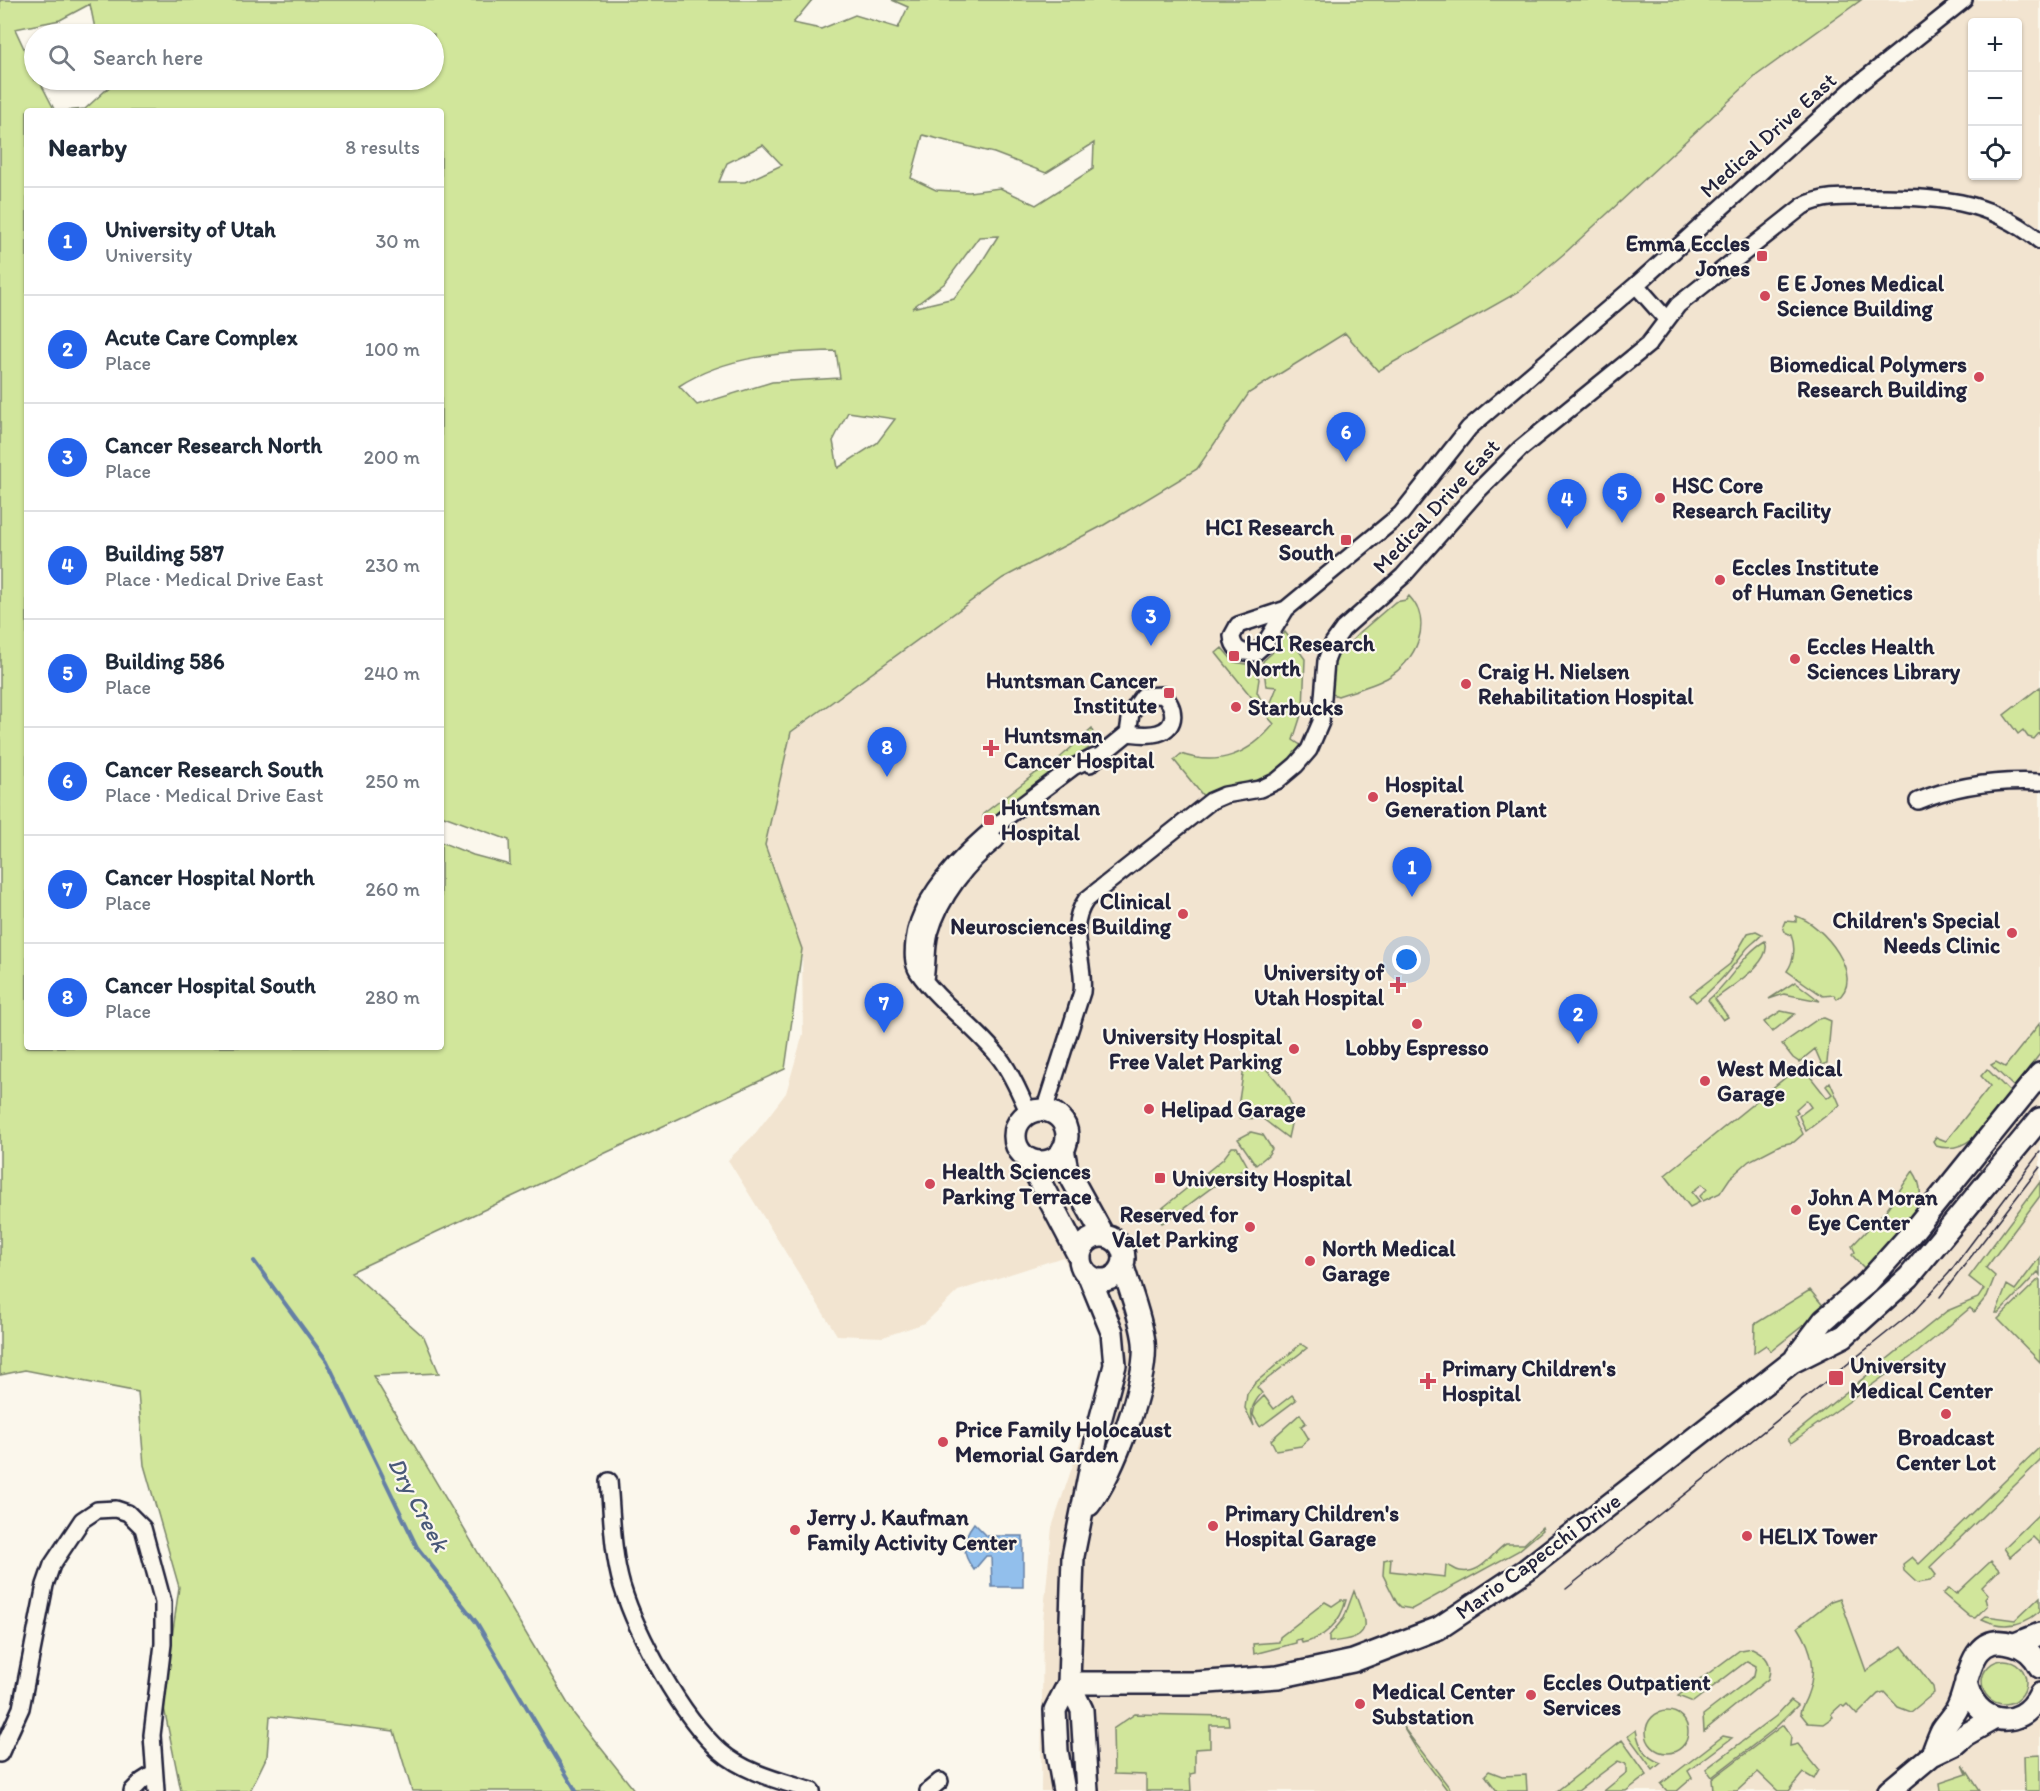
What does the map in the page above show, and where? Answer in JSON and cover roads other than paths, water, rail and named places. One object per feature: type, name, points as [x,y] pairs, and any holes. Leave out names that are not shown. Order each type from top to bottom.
[{"type":"main road","name":"Mario Capecchi Drive","points":[[1792,1362],[1824,1320],[1868,1282],[1910,1235],[2040,1074]]},
{"type":"main road","points":[[1028,1159],[1045,1162],[1055,1157],[1063,1149],[1066,1140],[1063,1124],[1058,1117],[1037,1112],[1020,1121],[1015,1132],[1019,1150],[1028,1159],[1091,1255],[1112,1278],[1120,1270],[1125,1260],[1121,1246],[1110,1237],[1091,1255]]},
{"type":"main road","name":"Mario Capecchi Drive","points":[[1069,1683],[1194,1683],[1278,1677],[1353,1661],[1439,1628],[1526,1570],[1792,1362],[1844,1336],[1909,1278],[2040,1119]]},
{"type":"main road","points":[[1063,1149],[1115,1353],[1070,1576],[1069,1683],[1082,1710],[1087,1791]]},
{"type":"main road","points":[[1083,1513],[1098,1494],[1107,1473],[1144,1368],[1142,1332],[1120,1270]]},
{"type":"main road","points":[[1932,1755],[1943,1729],[1959,1706],[1968,1668],[1974,1657],[1984,1648],[1996,1643],[2015,1644],[2040,1634]]},
{"type":"main road","points":[[2015,1644],[2032,1654],[2040,1665]]},
{"type":"main road","points":[[1966,1681],[1973,1702],[1986,1714],[1995,1718],[2014,1718],[2026,1712],[2040,1694]]},
{"type":"main road","points":[[1064,1791],[1057,1751],[1055,1710],[1069,1683]]},
{"type":"main road","points":[[1890,1791],[1932,1755],[1955,1744],[1965,1735],[1995,1718]]},
{"type":"street","name":"Medical Drive East","points":[[1286,609],[1401,514],[1469,428],[1636,285],[1857,86],[1965,0]]},
{"type":"street","name":"Medical Drive East","points":[[1037,1112],[1082,992],[1082,972],[1075,929],[1078,913],[1086,900],[1211,801],[1225,795],[1260,789],[1277,781],[1296,765],[1309,750],[1321,722],[1326,661],[1338,635],[1403,576],[1476,493],[1520,449],[1648,345],[1678,305],[1803,206],[1826,198],[1935,198],[1977,206],[2004,216],[2040,241]]},
{"type":"street","points":[[1636,285],[1666,320]]},
{"type":"street","points":[[1037,1112],[998,1055],[935,996],[914,963],[915,936],[924,910],[948,871],[967,851],[1067,771],[1095,758],[1128,733]]},
{"type":"street","points":[[1918,801],[1952,789],[1993,782],[2040,782]]},
{"type":"street","points":[[609,1481],[615,1543],[622,1584],[633,1617],[689,1716],[721,1752],[764,1776],[812,1791]]},
{"type":"street","points":[[0,1754],[6,1734],[24,1697],[45,1585],[52,1565],[82,1520],[97,1510],[116,1509],[137,1519],[143,1528],[162,1602],[163,1637],[152,1735],[156,1791]]},
{"type":"street","points":[[132,1791],[153,1774]]},
{"type":"street","points":[[928,1791],[940,1780]]},
{"type":"water","points":[[974,1523],[987,1536],[1023,1536],[1023,1587],[992,1587],[991,1556],[986,1556],[974,1570],[967,1558],[964,1546]]},
{"type":"waterway","name":"Dry Creek","points":[[254,1261],[327,1361],[417,1547],[477,1623],[576,1791]]},
{"type":"tram line","points":[[1566,1589],[1914,1311],[1949,1273],[2040,1152]]},
{"type":"tram line","points":[[1940,1297],[2040,1167]]},
{"type":"place","name":"Emma Eccles Jones","points":[[1762,256]]},
{"type":"place","name":"E E Jones Medical Science Building","points":[[1765,296]]},
{"type":"place","name":"Biomedical Polymers Research Building","points":[[1979,377]]},
{"type":"place","name":"Cancer Research South","points":[[1346,462]]},
{"type":"place","name":"HSC Core Research Facility","points":[[1660,498]]},
{"type":"place","name":"Building 586","points":[[1622,523]]},
{"type":"place","name":"Building 587","points":[[1567,529]]},
{"type":"place","name":"HCI Research South","points":[[1346,540]]},
{"type":"place","name":"Eccles Institute of Human Genetics","points":[[1720,580]]},
{"type":"place","name":"Cancer Research North","points":[[1151,646]]},
{"type":"place","name":"HCI Research North","points":[[1234,656]]},
{"type":"place","name":"Eccles Health Sciences Library","points":[[1795,659]]},
{"type":"place","name":"Craig H. Nielsen Rehabilitation Hospital","points":[[1466,684]]},
{"type":"place","name":"Huntsman Cancer Institute","points":[[1169,693]]},
{"type":"place","name":"Starbucks","points":[[1236,707]]},
{"type":"place","name":"Huntsman Cancer Hospital","points":[[991,748]]},
{"type":"place","name":"Cancer Hospital South","points":[[887,777]]},
{"type":"place","name":"Hospital Generation Plant","points":[[1373,797]]},
{"type":"place","name":"Huntsman Hospital","points":[[989,820]]},
{"type":"place","name":"University of Utah","points":[[1412,897]]},
{"type":"place","name":"Clinical Neurosciences Building","points":[[1183,914]]},
{"type":"place","name":"Children's Special Needs Clinic","points":[[2012,933]]},
{"type":"place","name":"University of Utah Hospital","points":[[1398,985]]},
{"type":"place","name":"Lobby Espresso","points":[[1417,1024]]},
{"type":"place","name":"Cancer Hospital North","points":[[884,1033]]},
{"type":"place","name":"Acute Care Complex","points":[[1578,1044]]},
{"type":"place","name":"University Hospital Free Valet Parking","points":[[1294,1049]]},
{"type":"place","name":"West Medical Garage","points":[[1705,1081]]},
{"type":"place","name":"Helipad Garage","points":[[1149,1109]]},
{"type":"place","name":"University Hospital","points":[[1160,1178]]},
{"type":"place","name":"Health Sciences Parking Terrace","points":[[930,1184]]},
{"type":"place","name":"John A Moran Eye Center","points":[[1796,1210]]},
{"type":"place","name":"Reserved for Valet Parking","points":[[1250,1227]]},
{"type":"place","name":"North Medical Garage","points":[[1310,1261]]},
{"type":"place","name":"University Medical Center","points":[[1836,1378]]},
{"type":"place","name":"Primary Children's Hospital","points":[[1428,1381]]},
{"type":"place","name":"Broadcast Center Lot","points":[[1946,1414]]},
{"type":"place","name":"Price Family Holocaust Memorial Garden","points":[[943,1442]]},
{"type":"place","name":"Primary Children's Hospital Garage","points":[[1213,1526]]},
{"type":"place","name":"Jerry J. Kaufman Family Activity Center","points":[[795,1530]]},
{"type":"place","name":"HELIX Tower","points":[[1747,1536]]},
{"type":"place","name":"Eccles Outpatient Services","points":[[1531,1695]]},
{"type":"place","name":"Medical Center Substation","points":[[1360,1704]]}]
